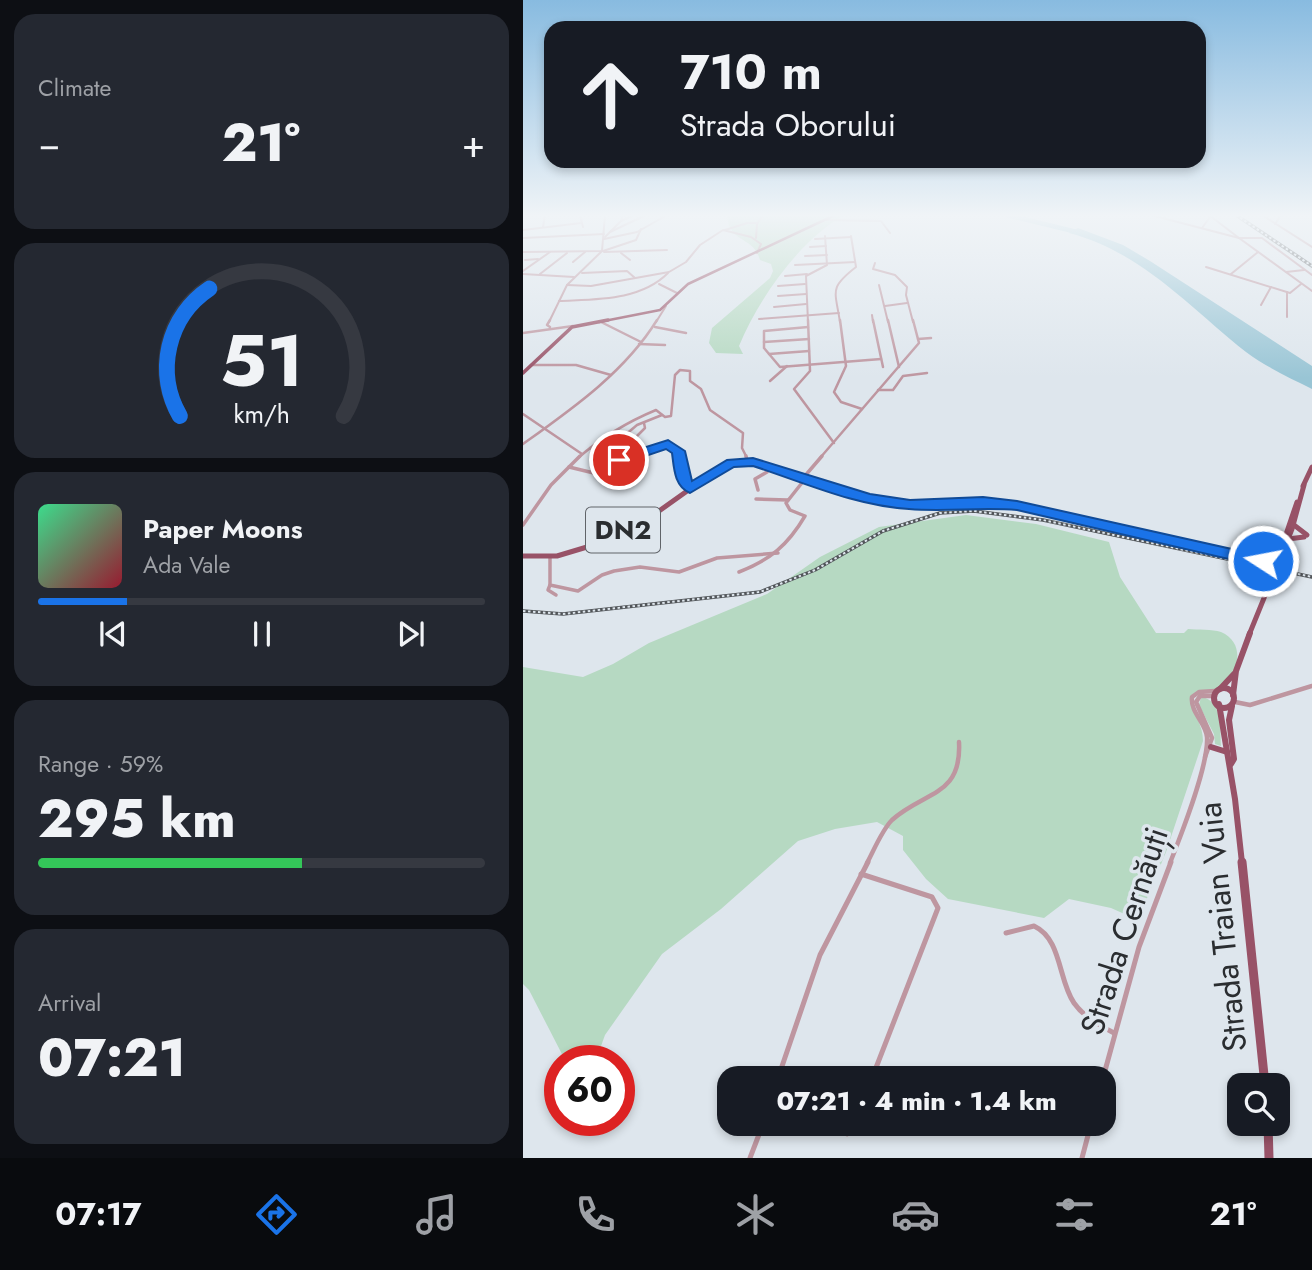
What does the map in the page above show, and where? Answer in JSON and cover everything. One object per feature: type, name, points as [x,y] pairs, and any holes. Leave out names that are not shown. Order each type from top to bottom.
[{"type":"main road","points":[[523,373],[573,326],[654,311],[666,306],[688,284],[721,269]]},
{"type":"main road","points":[[747,461],[879,501],[1017,505],[1245,558],[1277,561]]},
{"type":"main road","name":"DN2","points":[[523,556],[550,558],[596,542],[650,517],[725,466],[747,461]]},
{"type":"main road","name":"Strada Cernăuți","points":[[1233,701],[1236,671],[1312,467]]},
{"type":"main road","name":"Strada Cernăuți","points":[[1277,561],[1294,524],[1304,485]]},
{"type":"main road","points":[[1288,539],[1306,536],[1294,524]]},
{"type":"main road","name":"Strada Cernăuți","points":[[1216,692],[1236,671]]},
{"type":"main road","points":[[1216,692],[1233,701]]},
{"type":"main road","points":[[1216,692],[1219,704],[1233,701]]},
{"type":"main road","name":"Strada Traian Vuia","points":[[1231,764],[1234,759],[1229,717],[1233,701]]},
{"type":"main road","name":"Strada Traian Vuia","points":[[1219,704],[1231,764],[1264,1073]]},
{"type":"main road","points":[[1211,747],[1227,752]]},
{"type":"main road","points":[[1268,1136],[1269,1158]]},
{"type":"street","points":[[539,275],[546,269]]},
{"type":"street","points":[[550,327],[547,325],[567,285],[584,269]]},
{"type":"street","points":[[559,301],[628,294],[659,284],[674,269]]},
{"type":"street","points":[[784,276],[807,274],[817,269]]},
{"type":"street","points":[[855,269],[841,277],[836,284],[846,362],[843,375],[835,388],[835,396],[841,402],[863,409]]},
{"type":"street","points":[[739,572],[766,561],[790,544],[805,516],[790,510],[786,504],[788,500],[919,344],[908,303],[907,287],[895,275],[873,269]]},
{"type":"street","points":[[1213,269],[1292,293],[1301,284]]},
{"type":"street","points":[[1231,274],[1237,269]]},
{"type":"street","points":[[1281,269],[1312,291]]},
{"type":"street","points":[[1285,272],[1304,270],[1312,275]]},
{"type":"street","points":[[580,273],[627,271],[635,278]]},
{"type":"street","points":[[523,272],[576,277]]},
{"type":"street","points":[[567,285],[589,287],[669,272]]},
{"type":"street","points":[[807,274],[805,284],[811,364],[810,372],[795,385],[794,391],[834,443]]},
{"type":"street","points":[[659,284],[677,293]]},
{"type":"street","points":[[778,286],[805,284]]},
{"type":"street","points":[[879,285],[899,367]]},
{"type":"street","points":[[1261,305],[1271,287]]},
{"type":"street","points":[[1287,292],[1287,317]]},
{"type":"street","points":[[778,296],[806,294]]},
{"type":"street","points":[[885,306],[908,303]]},
{"type":"street","points":[[774,307],[807,304]]},
{"type":"street","points":[[523,444],[611,376],[655,327],[666,306]]},
{"type":"street","points":[[654,311],[663,312]]},
{"type":"street","points":[[759,319],[839,313]]},
{"type":"street","points":[[872,315],[883,368]]},
{"type":"street","points":[[601,322],[617,327],[625,337],[648,347]]},
{"type":"street","points":[[523,333],[550,327],[573,326]]},
{"type":"street","points":[[655,327],[686,333]]},
{"type":"street","points":[[808,327],[765,330],[764,342],[769,354],[780,367],[881,359]]},
{"type":"street","points":[[918,339],[931,338]]},
{"type":"street","points":[[764,342],[809,339]]},
{"type":"street","points":[[641,343],[665,345]]},
{"type":"street","points":[[769,354],[810,351]]},
{"type":"street","points":[[531,365],[576,365],[611,376]]},
{"type":"street","points":[[770,381],[787,366]]},
{"type":"street","points":[[523,525],[551,485],[590,448],[633,421],[657,411],[668,418],[671,415],[676,373],[689,370],[690,380],[701,388],[706,405],[743,433],[742,448],[746,452],[747,461]]},
{"type":"street","points":[[878,390],[893,390],[903,376],[927,373]]},
{"type":"street","points":[[523,414],[582,454]]},
{"type":"street","points":[[624,436],[662,415]]},
{"type":"street","points":[[537,425],[552,422]]},
{"type":"street","points":[[614,433],[637,437],[645,428],[644,423]]},
{"type":"street","points":[[535,435],[537,425]]},
{"type":"street","points":[[535,435],[549,433]]},
{"type":"street","points":[[569,467],[606,476],[622,458],[662,445],[672,445],[681,459],[683,479],[690,488]]},
{"type":"street","points":[[590,448],[622,458]]},
{"type":"street","points":[[758,490],[755,480],[767,472],[767,466]]},
{"type":"street","points":[[756,499],[788,500]]},
{"type":"street","points":[[550,585],[578,591],[602,575],[615,571],[640,567],[679,572],[717,558],[778,553]]},
{"type":"street","points":[[550,558],[548,590],[556,595]]},
{"type":"street","points":[[1233,701],[1250,705],[1312,686]]},
{"type":"street","name":"Strada Cernăuți","points":[[1106,1066],[1139,947],[1183,830],[1204,759],[1208,740],[1191,701],[1199,692],[1216,692]]},
{"type":"street","name":"Strada Cernăuți","points":[[1204,759],[1211,747],[1211,733],[1196,702],[1200,696],[1216,692]]},
{"type":"street","points":[[782,1066],[820,956],[861,874],[891,821],[947,785],[955,776],[960,761],[959,742]]},
{"type":"street","points":[[861,874],[932,897],[938,908],[877,1066]]},
{"type":"street","points":[[1006,933],[1014,933],[1033,925],[1039,928],[1056,953],[1073,1001],[1093,1021],[1115,1034]]},
{"type":"street","points":[[750,1158],[758,1136]]},
{"type":"street","points":[[1082,1158],[1088,1136]]},
{"type":"green space","points":[[784,269],[747,328],[739,346],[743,354],[716,353],[709,343],[712,328],[770,278],[773,271]]},
{"type":"green space","points":[[966,515],[1036,524],[1109,542],[1120,577],[1156,633],[1184,633],[1188,629],[1213,630],[1221,632],[1234,643],[1237,650],[1236,666],[1228,680],[1216,689],[1195,692],[1194,707],[1203,741],[1166,852],[1138,920],[1111,908],[1069,899],[1044,918],[948,899],[926,879],[903,850],[903,836],[877,822],[835,829],[798,841],[721,909],[662,954],[605,1035],[601,1045],[557,1045],[529,990],[523,984],[523,667],[583,677],[613,664],[649,643],[767,594],[820,557],[879,527]]},
{"type":"green space","points":[[1201,697],[1208,699],[1217,709],[1221,746],[1215,744],[1214,734],[1199,705]]},
{"type":"water","points":[[1145,269],[1162,269],[1312,366],[1312,389],[1246,352]]},
{"type":"railway","points":[[523,611],[563,614],[760,592],[815,570],[883,531],[940,513],[974,511],[1043,520],[1312,577]]},
{"type":"route","points":[[619,460],[668,444],[678,451],[683,479],[690,488],[731,463],[753,462],[869,499],[910,505],[983,502],[1017,505],[1263,561]]}]
